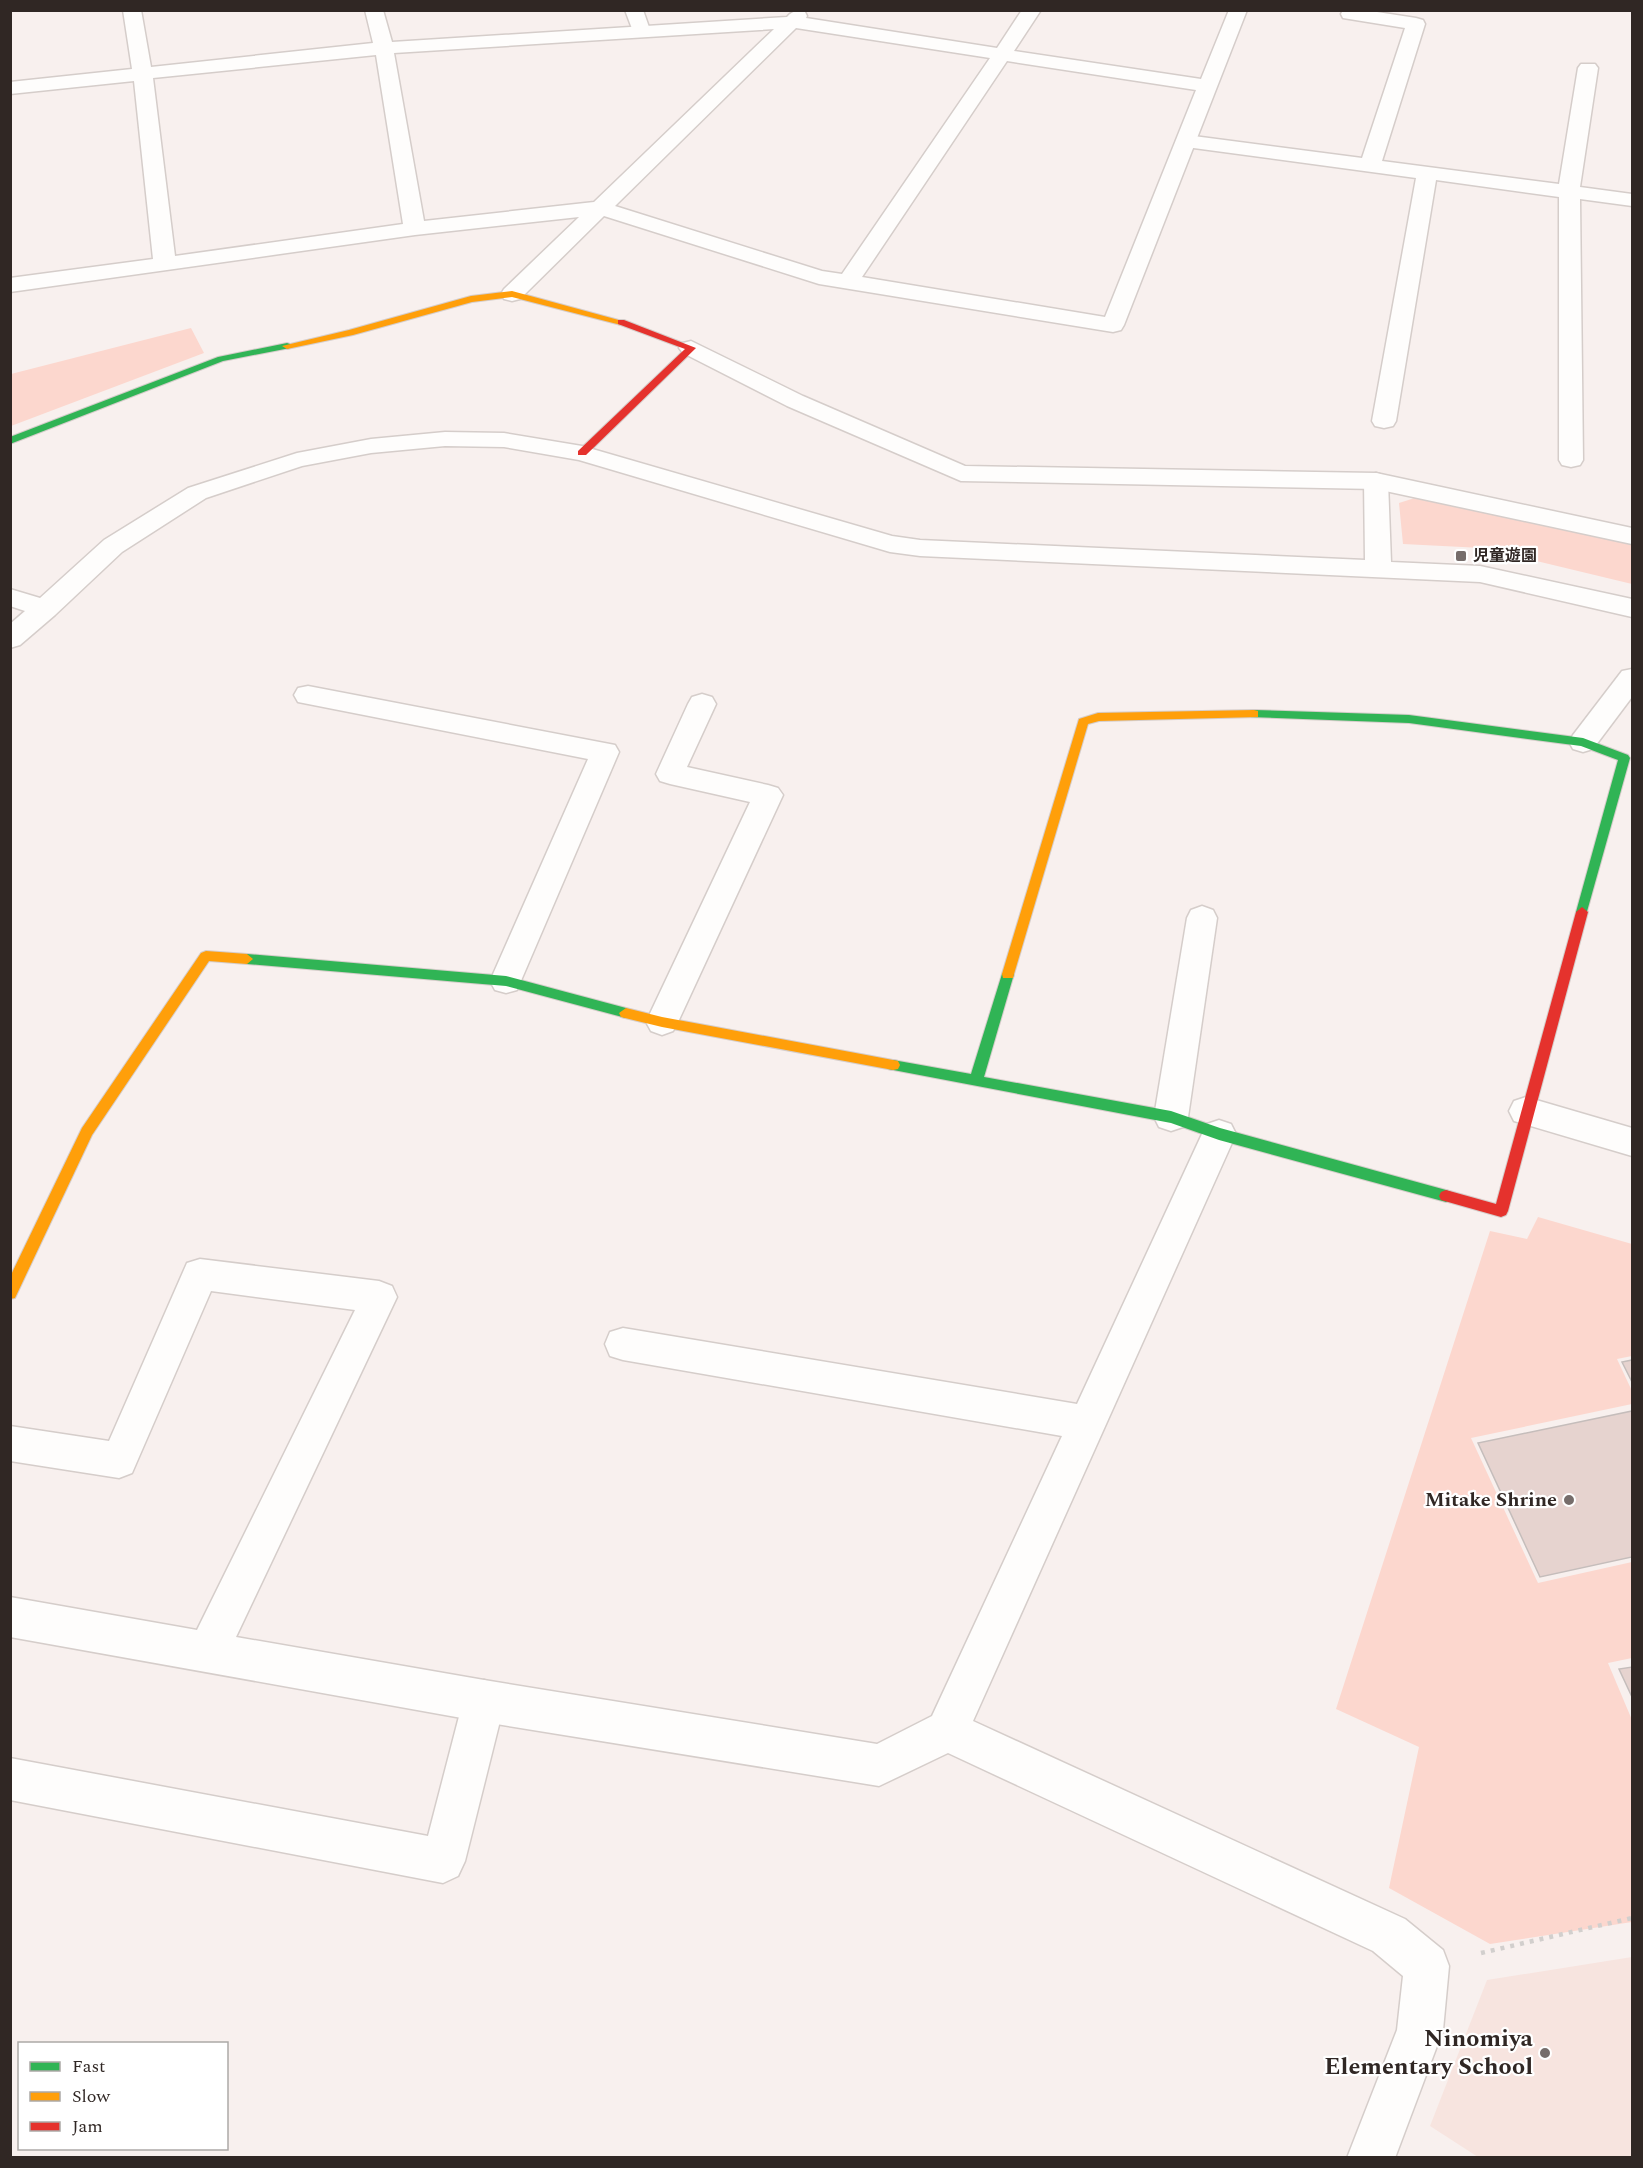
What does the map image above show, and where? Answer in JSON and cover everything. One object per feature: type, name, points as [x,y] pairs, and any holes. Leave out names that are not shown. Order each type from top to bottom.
[{"type":"street","points":[[132,10],[143,74],[165,264]]},
{"type":"street","points":[[374,10],[384,48],[415,229]]},
{"type":"street","points":[[634,10],[641,30]]},
{"type":"street","points":[[848,282],[1032,10]]},
{"type":"street","points":[[10,285],[415,229],[600,208],[819,277],[1113,325],[1238,10]]},
{"type":"street","points":[[1350,14],[1416,24],[1370,165]]},
{"type":"street","points":[[10,88],[384,48],[641,30],[798,16],[1004,54],[1207,86]]},
{"type":"street","points":[[512,294],[798,16]]},
{"type":"street","points":[[1571,460],[1569,190],[1588,68]]},
{"type":"street","points":[[1186,141],[1632,200]]},
{"type":"street","points":[[1384,422],[1427,172]]},
{"type":"street","points":[[10,441],[221,360],[350,333],[471,299],[512,294],[611,318],[691,348],[795,401],[961,473],[1376,481],[1632,536]]},
{"type":"street","points":[[582,453],[691,348]]},
{"type":"street","points":[[10,639],[46,609],[113,546],[197,494],[297,460],[371,446],[445,439],[504,440],[582,453],[890,544],[932,549],[1480,574],[1632,608]]},
{"type":"street","points":[[1376,481],[1378,568]]},
{"type":"street","points":[[10,597],[46,609]]},
{"type":"street","points":[[1583,742],[1632,678]]},
{"type":"street","points":[[309,696],[604,752],[506,981]]},
{"type":"street","points":[[662,1022],[768,795],[670,774],[702,704]]},
{"type":"street","points":[[10,1293],[87,1132],[206,956],[506,981],[662,1022],[1171,1117],[1219,1134],[1501,1211],[1526,1111],[1624,758],[1583,742],[1409,719],[1239,714],[1098,717],[1083,722],[976,1080]]},
{"type":"street","points":[[1171,1117],[1202,918]]},
{"type":"street","points":[[1526,1111],[1632,1142]]},
{"type":"street","points":[[13,1625],[208,1652],[484,1701],[879,1765],[947,1731],[1219,1134]]},
{"type":"street","points":[[10,1443],[119,1460],[200,1274],[379,1297],[208,1652]]},
{"type":"street","points":[[624,1344],[1088,1423]]},
{"type":"street","points":[[10,1779],[443,1861],[484,1701]]},
{"type":"street","points":[[947,1731],[1389,1935],[1427,1966],[1420,2030],[1371,2157]]},
{"type":"path","points":[[1427,1966],[1632,1918]]},
{"type":"shaded area","points":[[191,328],[204,353],[11,426],[11,374]]},
{"type":"shaded area","points":[[1421,496],[1632,544],[1632,584],[1482,548],[1403,544],[1399,503]]},
{"type":"shaded area","points":[[1538,1217],[1632,1244],[1632,1356],[1617,1359],[1632,1391],[1632,1404],[1471,1438],[1538,1583],[1632,1562],[1632,1658],[1608,1663],[1632,1720],[1632,1922],[1490,1944],[1389,1888],[1419,1747],[1336,1709],[1490,1231],[1527,1239]]},
{"type":"shaded area","name":"Ninomiya Elementary School","points":[[1632,1957],[1632,2157],[1478,2157],[1430,2126],[1487,1980]]},
{"type":"building","points":[[1632,1360],[1632,1382],[1622,1362]]},
{"type":"building","name":"Mitake Shrine","points":[[1632,1411],[1632,1557],[1540,1577],[1478,1443]]},
{"type":"building","points":[[1632,1667],[1632,1697],[1619,1669]]},
{"type":"traffic: fast","points":[[10,441],[221,359],[287,346]]},
{"type":"traffic: fast","points":[[1254,714],[1409,719],[1583,742],[1624,758],[1582,912]]},
{"type":"traffic: fast","points":[[247,959],[506,981],[626,1013]]},
{"type":"traffic: fast","points":[[976,1080],[1008,974]]},
{"type":"traffic: fast","points":[[893,1065],[1171,1117],[1219,1134],[1446,1196]]},
{"type":"traffic: slow","points":[[287,346],[350,333],[471,299],[512,294],[621,322]]},
{"type":"traffic: slow","points":[[1008,974],[1083,722],[1098,717],[1254,714]]},
{"type":"traffic: slow","points":[[10,1293],[87,1132],[206,956],[247,959]]},
{"type":"traffic: slow","points":[[626,1013],[662,1022],[893,1065]]},
{"type":"traffic: jam","points":[[582,453],[691,348],[621,322]]},
{"type":"traffic: jam","points":[[1446,1196],[1501,1211],[1582,912]]},
{"type":"place","name":"児童遊園","points":[[1461,556]]},
{"type":"place","name":"Mitake Shrine","points":[[1569,1500]]},
{"type":"place","name":"Ninomiya Elementary School","points":[[1545,2053]]}]
